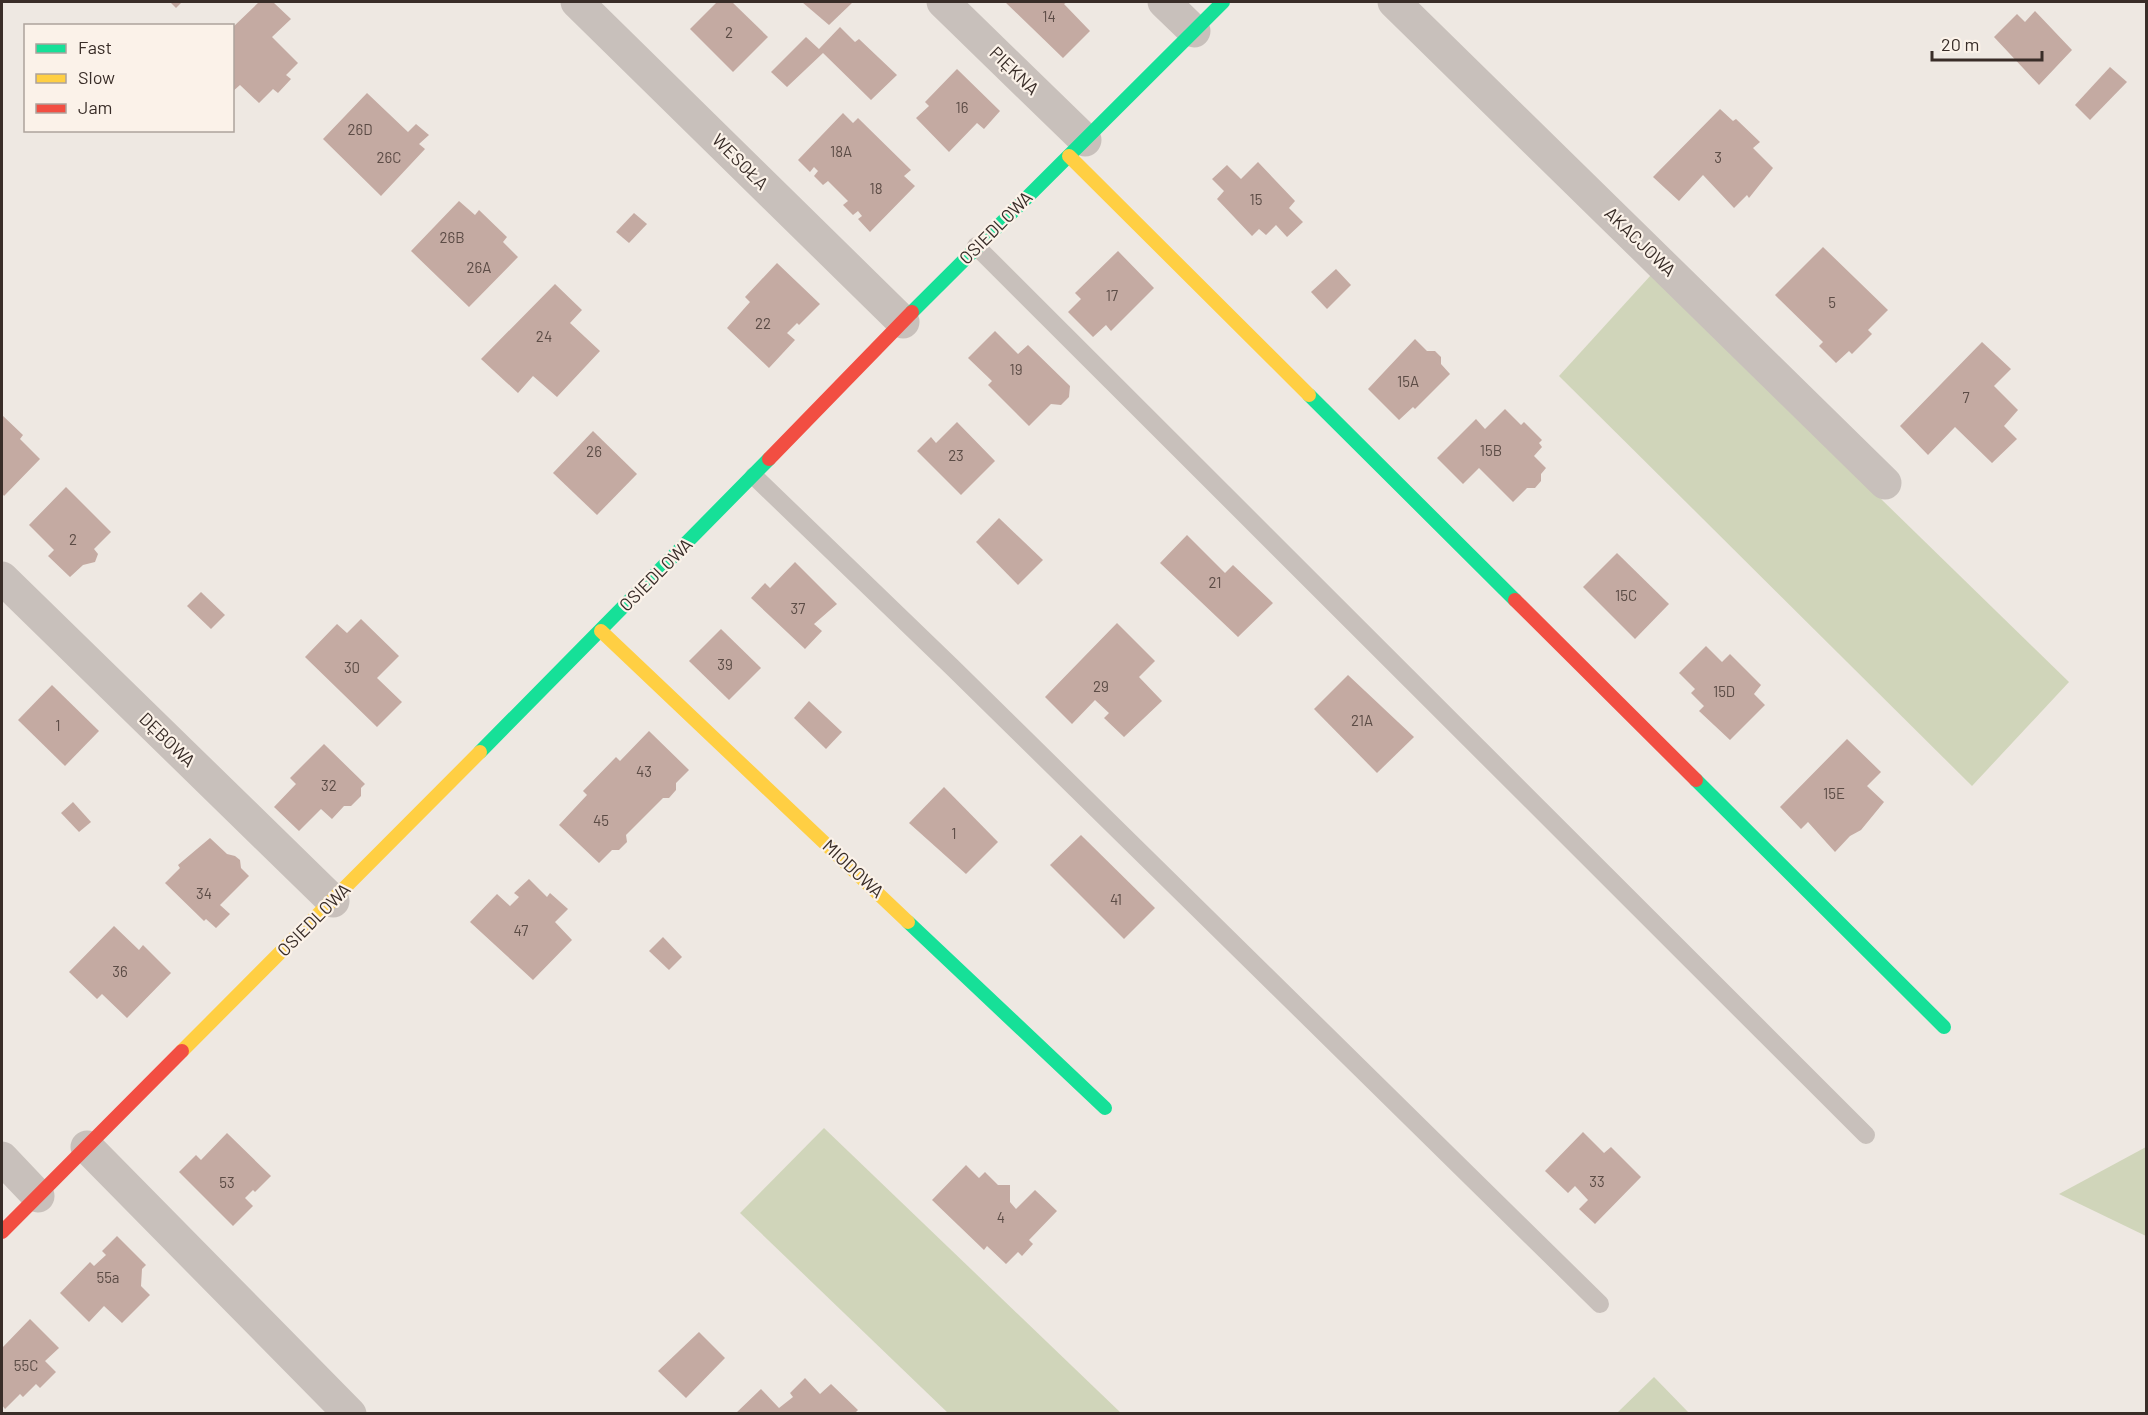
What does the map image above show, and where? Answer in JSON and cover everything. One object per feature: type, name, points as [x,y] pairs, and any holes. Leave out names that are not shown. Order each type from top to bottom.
[{"type":"street","name":"WESOŁA","points":[[577,2],[903,322]]},
{"type":"street","name":"PIĘKNA","points":[[943,2],[1077,148]]},
{"type":"street","points":[[1164,2],[1194,31]]},
{"type":"street","name":"OSIEDLOWA","points":[[2,1232],[601,631],[976,246],[1223,2]]},
{"type":"street","name":"AKACJOWA","points":[[1394,2],[1885,483]]},
{"type":"street","points":[[1077,148],[1944,1027]]},
{"type":"street","name":"DĘBOWA","points":[[2,578],[333,901]]},
{"type":"street","name":"MIODOWA","points":[[601,631],[1105,1108]]},
{"type":"street","points":[[87,1148],[350,1413]]},
{"type":"street","points":[[2,1158],[38,1196]]},
{"type":"lane","points":[[976,246],[1866,1135]]},
{"type":"lane","points":[[754,476],[1600,1304]]},
{"type":"green space","points":[[1651,275],[2069,682],[1972,786],[1559,376]]},
{"type":"green space","points":[[824,1128],[1121,1413],[948,1413],[740,1213]]},
{"type":"green space","points":[[2146,1147],[2146,1236],[2059,1194]]},
{"type":"green space","points":[[1654,1377],[1689,1413],[1617,1413]]},
{"type":"building","points":[[170,2],[182,2],[176,8]]},
{"type":"building","points":[[259,2],[273,2],[291,19],[272,37],[298,63],[286,75],[291,79],[278,93],[273,89],[259,103],[240,85],[234,90],[234,26]]},
{"type":"building","points":[[717,2],[732,2],[768,37],[733,72],[690,29]]},
{"type":"building","points":[[802,2],[853,2],[829,25]]},
{"type":"building","points":[[1005,2],[1067,2],[1064,4],[1090,31],[1063,58]]},
{"type":"building","points":[[2035,11],[2072,50],[2039,85],[1994,37],[2017,14],[2025,22]]},
{"type":"building","points":[[840,27],[855,42],[859,39],[897,75],[871,100],[823,53],[787,87],[771,72],[806,37],[819,49]]},
{"type":"building","points":[[2110,67],[2127,82],[2090,120],[2075,105]]},
{"type":"building","points":[[957,69],[1000,111],[984,129],[977,123],[949,152],[916,118],[929,106],[925,102]]},
{"type":"building","points":[[367,93],[408,132],[416,124],[429,135],[419,144],[425,149],[381,196],[323,139]]},
{"type":"building","points":[[1720,109],[1733,121],[1736,119],[1760,142],[1753,148],[1773,168],[1749,198],[1747,195],[1734,208],[1703,175],[1679,201],[1653,177]]},
{"type":"building","points":[[843,113],[853,123],[858,118],[911,170],[904,176],[915,186],[870,232],[858,219],[862,216],[858,211],[853,215],[843,205],[848,201],[828,181],[823,185],[814,176],[818,171],[814,167],[810,172],[798,160]]},
{"type":"building","points":[[1258,162],[1295,201],[1289,208],[1303,222],[1287,237],[1276,225],[1266,235],[1259,229],[1252,236],[1217,199],[1224,191],[1212,179],[1227,165],[1241,179]]},
{"type":"building","points":[[459,201],[475,215],[479,210],[507,237],[503,242],[518,257],[469,307],[411,251]]},
{"type":"building","points":[[634,213],[647,224],[629,243],[616,232]]},
{"type":"building","points":[[1823,247],[1888,310],[1868,330],[1872,334],[1852,354],[1849,351],[1836,363],[1819,346],[1823,342],[1775,295]]},
{"type":"building","points":[[1118,251],[1154,288],[1111,331],[1106,325],[1093,337],[1068,312],[1081,299],[1075,293]]},
{"type":"building","points":[[777,263],[820,304],[799,325],[797,323],[787,333],[795,340],[769,368],[727,328],[750,302],[745,297]]},
{"type":"building","points":[[1336,269],[1351,285],[1327,309],[1311,292]]},
{"type":"building","points":[[555,284],[582,310],[570,323],[600,351],[557,397],[533,376],[518,393],[481,359]]},
{"type":"building","points":[[995,331],[1018,354],[1028,345],[1070,386],[1069,397],[1061,405],[1051,404],[1029,426],[988,385],[992,381],[968,358]]},
{"type":"building","points":[[1415,339],[1427,351],[1435,351],[1441,357],[1441,364],[1450,374],[1415,409],[1413,407],[1399,420],[1368,389]]},
{"type":"building","points":[[1982,342],[2011,369],[1994,386],[2018,410],[2004,426],[2017,439],[1992,463],[1955,427],[1928,455],[1900,426]]},
{"type":"building","points":[[1505,409],[1521,425],[1524,422],[1542,440],[1539,443],[1542,447],[1534,456],[1546,468],[1541,474],[1541,481],[1535,488],[1527,488],[1513,502],[1479,468],[1463,484],[1437,458],[1476,419],[1485,429]]},
{"type":"building","points":[[2,415],[23,435],[20,439],[40,459],[4,496],[2,493]]},
{"type":"building","points":[[957,422],[995,461],[961,495],[917,451],[931,437],[936,443]]},
{"type":"building","points":[[593,431],[637,474],[597,515],[553,473]]},
{"type":"building","points":[[66,487],[111,532],[94,549],[98,554],[95,562],[83,565],[70,577],[48,556],[54,550],[29,525]]},
{"type":"building","points":[[999,518],[1043,560],[1018,585],[976,542]]},
{"type":"building","points":[[1187,535],[1225,573],[1233,565],[1273,603],[1238,637],[1160,563]]},
{"type":"building","points":[[1617,553],[1669,604],[1635,639],[1583,587]]},
{"type":"building","points":[[795,562],[837,604],[814,624],[822,631],[805,649],[751,598],[765,583],[770,588]]},
{"type":"building","points":[[201,592],[225,615],[211,629],[187,606]]},
{"type":"building","points":[[361,619],[399,656],[377,678],[402,702],[377,727],[305,657],[337,624],[347,633]]},
{"type":"building","points":[[1117,623],[1155,661],[1139,677],[1162,701],[1124,737],[1104,718],[1109,713],[1095,700],[1072,724],[1045,697]]},
{"type":"building","points":[[721,629],[761,668],[729,700],[689,661]]},
{"type":"building","points":[[1706,646],[1722,662],[1730,654],[1761,685],[1754,694],[1765,705],[1730,740],[1699,711],[1704,706],[1691,693],[1695,689],[1679,673]]},
{"type":"building","points":[[1348,675],[1414,737],[1377,773],[1314,709]]},
{"type":"building","points":[[52,685],[99,731],[65,766],[18,720]]},
{"type":"building","points":[[809,701],[842,732],[826,749],[794,718]]},
{"type":"building","points":[[649,731],[689,770],[676,783],[676,790],[669,798],[663,798],[626,835],[627,842],[619,850],[612,850],[599,863],[559,825],[587,795],[583,791],[616,757],[620,761]]},
{"type":"building","points":[[1847,739],[1881,772],[1867,786],[1884,802],[1861,830],[1850,836],[1835,852],[1808,822],[1801,829],[1780,807]]},
{"type":"building","points":[[324,744],[365,784],[361,788],[361,796],[351,806],[344,806],[332,819],[321,809],[299,831],[274,807],[296,784],[290,778]]},
{"type":"building","points":[[944,787],[998,842],[966,874],[909,823]]},
{"type":"building","points":[[73,802],[91,822],[79,832],[61,813]]},
{"type":"building","points":[[1081,835],[1155,908],[1124,939],[1050,865]]},
{"type":"building","points":[[210,838],[227,854],[240,860],[241,868],[249,876],[220,905],[230,914],[216,928],[206,919],[204,921],[165,883],[180,868],[178,865]]},
{"type":"building","points":[[529,879],[547,897],[550,893],[568,909],[555,922],[572,940],[533,980],[470,922],[497,894],[510,906],[519,897],[514,893]]},
{"type":"building","points":[[114,926],[139,950],[143,945],[171,973],[127,1018],[102,994],[97,999],[69,972]]},
{"type":"building","points":[[663,937],[682,957],[669,970],[649,951]]},
{"type":"building","points":[[1583,1132],[1604,1153],[1611,1147],[1641,1177],[1595,1224],[1579,1209],[1588,1200],[1575,1186],[1568,1193],[1545,1171]]},
{"type":"building","points":[[227,1133],[271,1176],[255,1192],[253,1190],[245,1198],[253,1206],[233,1226],[179,1172],[196,1155],[201,1160]]},
{"type":"building","points":[[966,1165],[979,1178],[985,1172],[998,1185],[1010,1185],[1010,1202],[1016,1209],[1035,1190],[1057,1211],[1029,1240],[1033,1244],[1022,1256],[1018,1252],[1006,1264],[987,1246],[984,1250],[932,1200]]},
{"type":"building","points":[[117,1236],[146,1265],[142,1269],[141,1286],[150,1295],[122,1323],[104,1306],[89,1322],[60,1293],[90,1262],[94,1266],[106,1255],[102,1251]]},
{"type":"building","points":[[30,1319],[59,1348],[45,1361],[56,1372],[40,1388],[36,1384],[23,1397],[20,1394],[5,1409],[2,1405],[2,1348]]},
{"type":"building","points":[[699,1332],[725,1358],[686,1398],[658,1371]]},
{"type":"building","points":[[805,1378],[820,1394],[831,1384],[858,1410],[854,1414],[735,1414],[761,1389],[779,1408],[793,1397],[790,1393]]},
{"type":"traffic: fast","points":[[912,312],[1223,2]]},
{"type":"traffic: fast","points":[[1309,395],[1515,600]]},
{"type":"traffic: fast","points":[[480,752],[769,459]]},
{"type":"traffic: fast","points":[[1696,780],[1944,1027]]},
{"type":"traffic: fast","points":[[908,922],[1105,1108]]},
{"type":"traffic: slow","points":[[1069,156],[1309,395]]},
{"type":"traffic: slow","points":[[601,631],[908,922]]},
{"type":"traffic: slow","points":[[182,1051],[480,752]]},
{"type":"traffic: jam","points":[[769,459],[912,312]]},
{"type":"traffic: jam","points":[[1515,600],[1696,780]]},
{"type":"traffic: jam","points":[[2,1232],[182,1051]]}]
